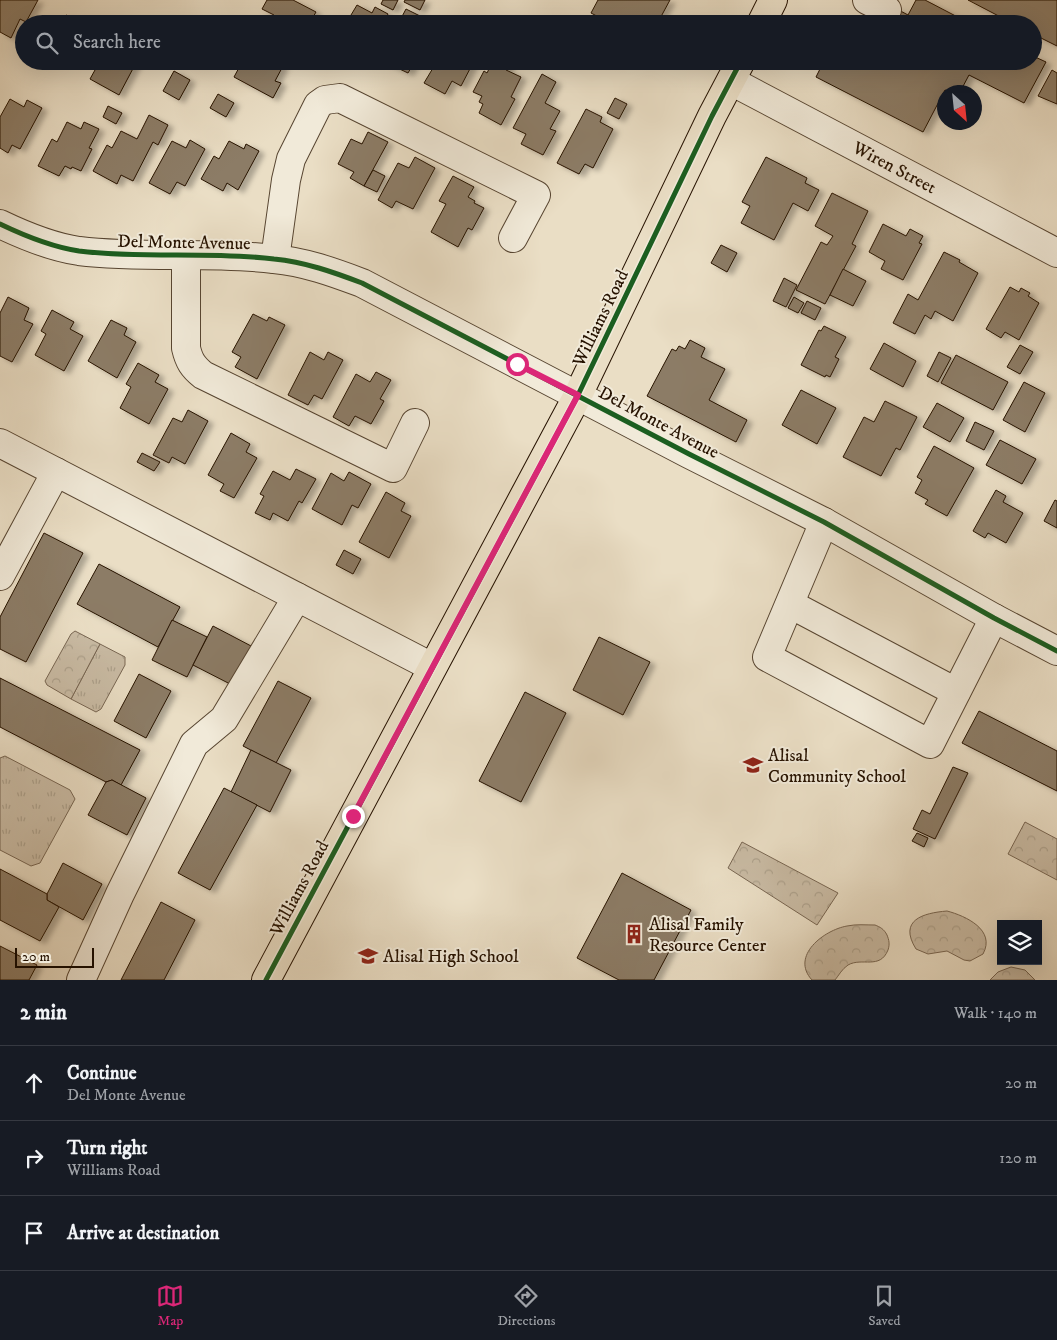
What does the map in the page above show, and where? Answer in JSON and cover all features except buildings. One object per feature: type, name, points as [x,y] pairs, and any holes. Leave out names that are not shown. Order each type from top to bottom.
[{"type":"main road","points":[[766,15],[773,0]]},
{"type":"main road","name":"Williams Road","points":[[266,980],[578,395],[712,116],[736,71]]},
{"type":"street","name":"Wiren Street","points":[[736,71],[1057,254]]},
{"type":"street","points":[[275,259],[290,160],[318,105],[325,100],[340,98],[536,195],[513,238]]},
{"type":"street","name":"Del Monte Avenue","points":[[0,224],[42,242],[77,250],[111,254],[275,259],[327,270],[362,283],[824,522],[994,618],[1057,651]]},
{"type":"street","points":[[186,255],[186,348],[188,358],[193,367],[203,376],[392,468],[415,423]]},
{"type":"street","points":[[0,443],[432,667]]},
{"type":"street","points":[[0,576],[56,472]]},
{"type":"street","points":[[824,522],[767,658],[930,744],[994,618]]},
{"type":"street","points":[[81,980],[120,894],[194,744],[224,719],[297,597]]},
{"type":"street","points":[[790,604],[956,692]]},
{"type":"green space","points":[[75,631],[100,644],[71,699],[47,685],[45,681],[71,634]]},
{"type":"green space","points":[[100,644],[125,657],[125,665],[101,709],[96,712],[71,699]]},
{"type":"green space","points":[[5,756],[70,790],[75,799],[40,863],[31,866],[0,850],[0,758]]},
{"type":"green space","points":[[1025,822],[1057,839],[1057,880],[1008,854]]},
{"type":"green space","points":[[742,842],[838,893],[817,925],[728,868]]},
{"type":"green space","points":[[947,911],[962,916],[977,925],[986,938],[983,954],[970,961],[947,951],[928,954],[916,949],[911,939],[910,931],[916,920],[922,916]]},
{"type":"green space","points":[[875,925],[886,933],[888,939],[889,948],[885,956],[876,961],[848,965],[835,980],[812,980],[806,971],[805,962],[807,953],[820,939],[838,928]]},
{"type":"green space","points":[[1011,967],[1025,970],[1035,980],[990,980],[998,972]]},
{"type":"cycle path","points":[[266,980],[578,395],[712,116],[736,70]]},
{"type":"cycle path","points":[[0,224],[59,247],[79,251],[128,255],[225,256],[285,260],[330,271],[362,283],[689,454],[824,522],[994,618],[1057,651]]},
{"type":"place","name":"Alisal Community School","points":[[753,765]]},
{"type":"place","name":"Alisal Family Resource Center","points":[[634,934]]},
{"type":"place","name":"Alisal High School","points":[[368,956]]},
{"type":"route","points":[[353,816],[578,395],[517,364]]}]
